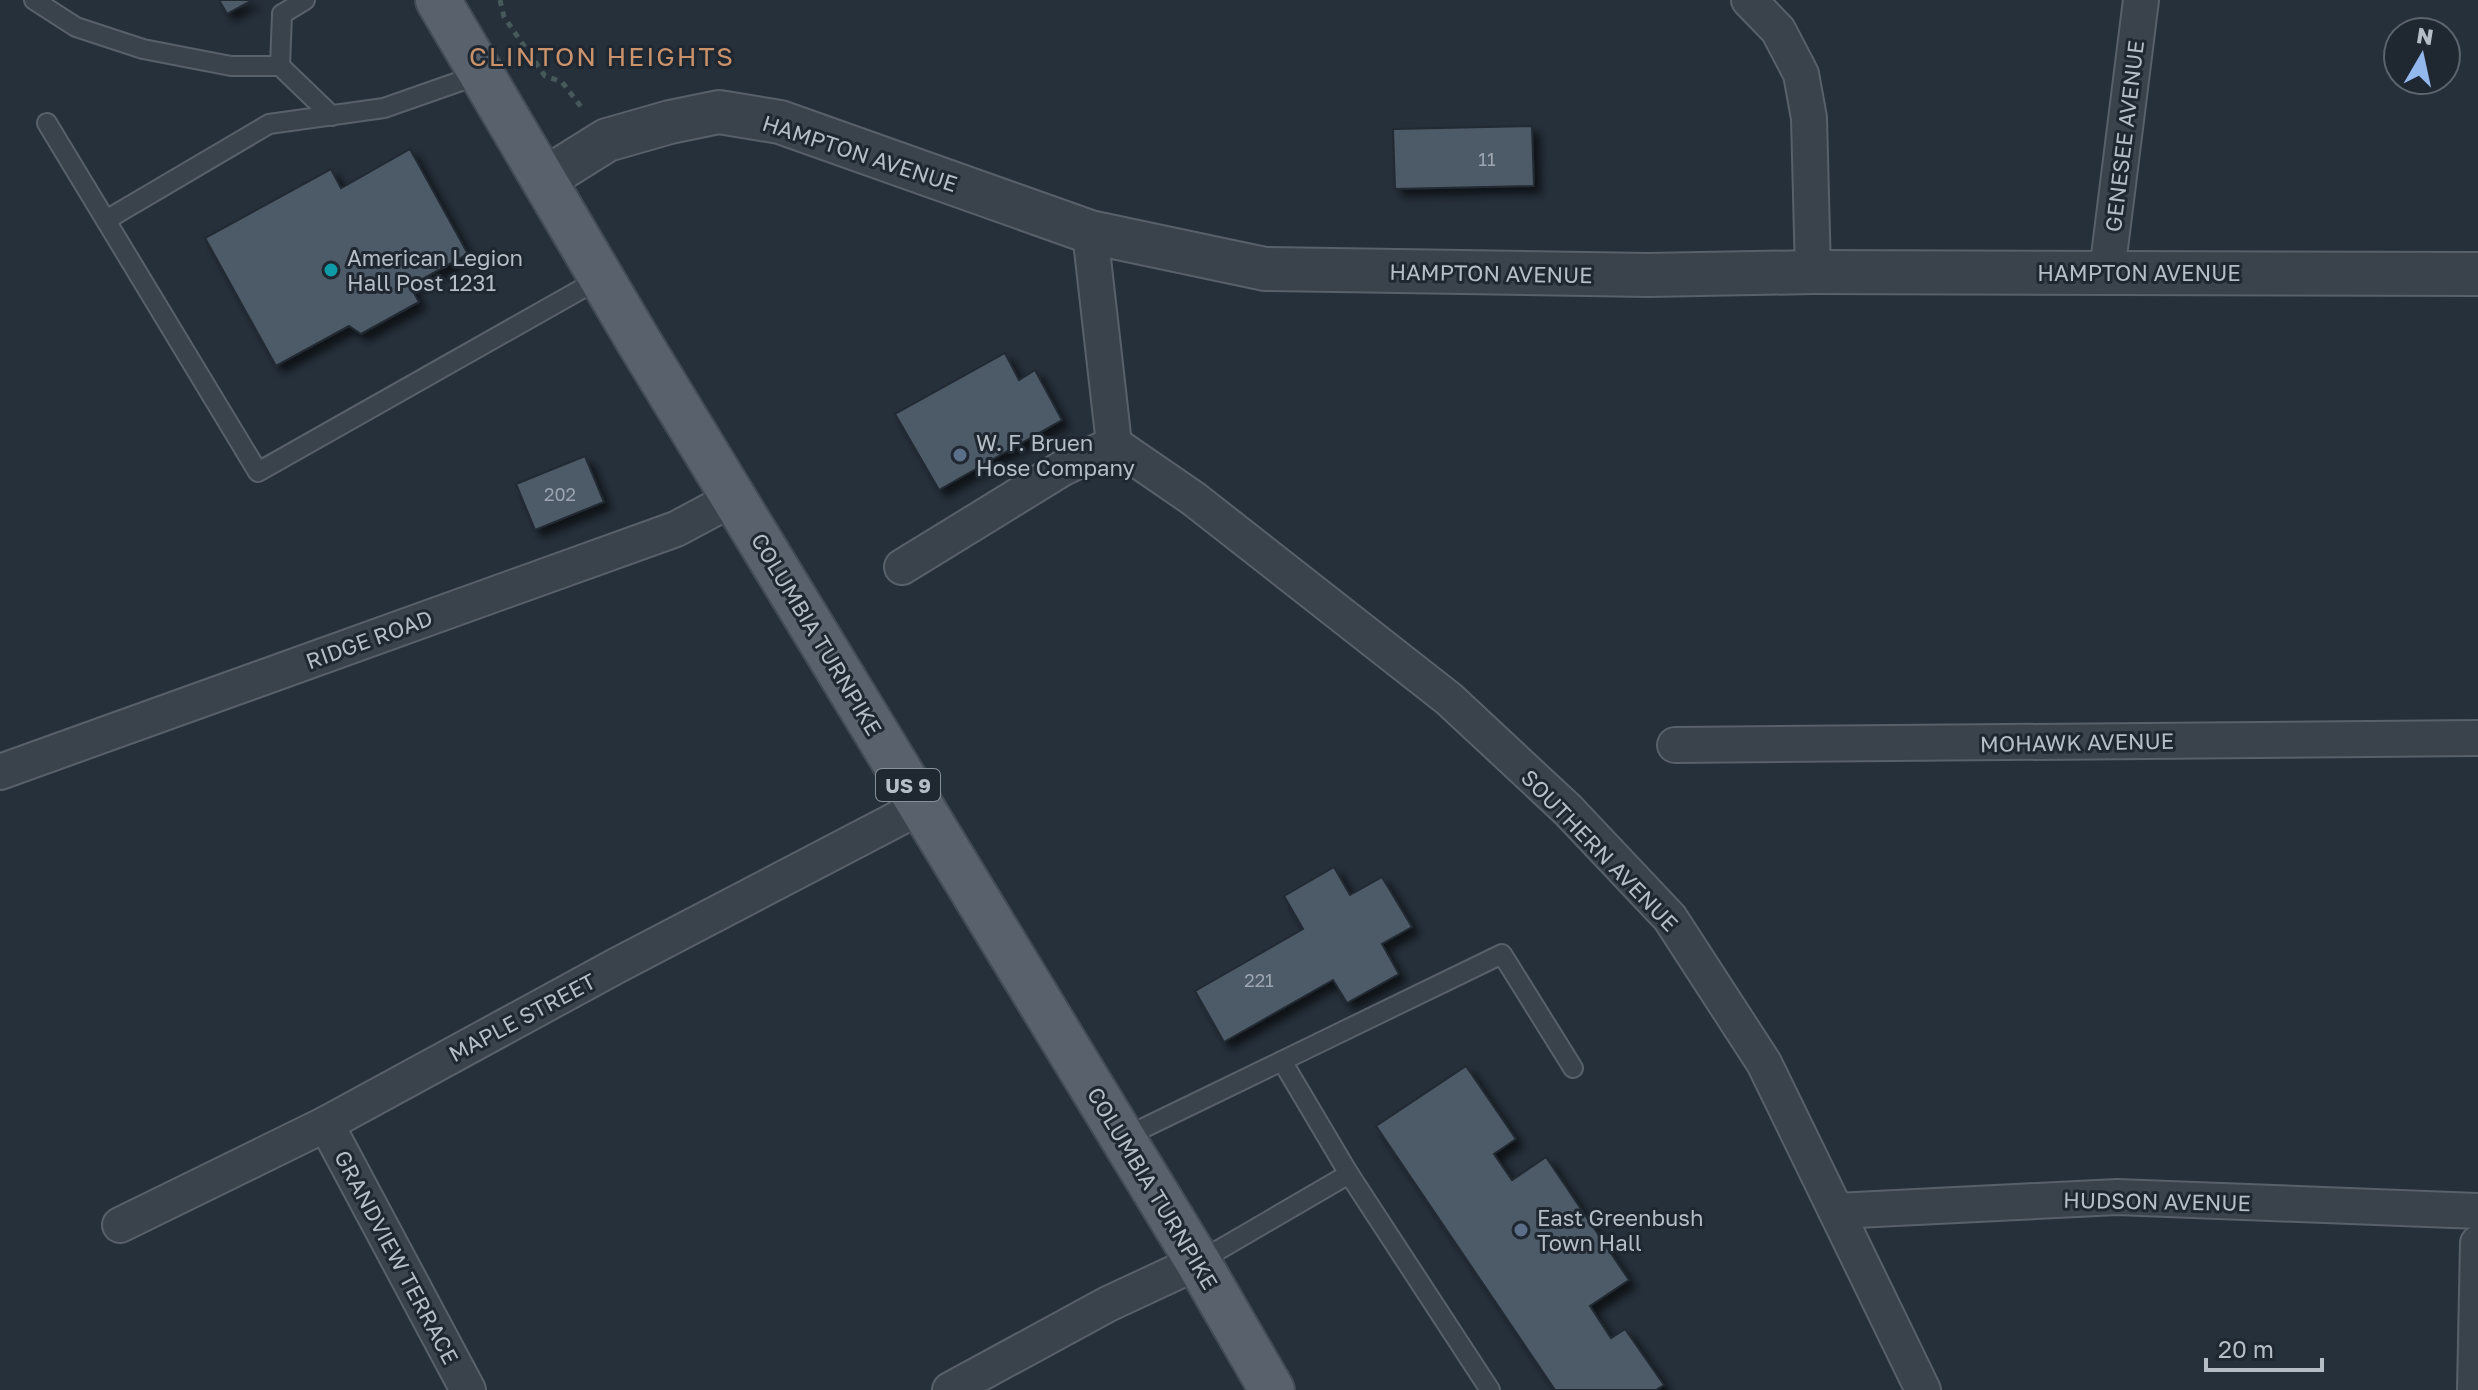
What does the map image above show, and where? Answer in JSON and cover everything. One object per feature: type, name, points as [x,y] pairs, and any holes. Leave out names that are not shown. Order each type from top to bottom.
[{"type":"main road","name":"COLUMBIA TURNPIKE","points":[[438,0],[601,278],[1198,1262],[1272,1390]]},
{"type":"street","points":[[1749,0],[1778,30],[1801,74],[1809,118],[1813,272]]},
{"type":"street","name":"GENESEE AVENUE","points":[[2107,272],[2141,0]]},
{"type":"street","name":"HAMPTON AVENUE","points":[[543,180],[607,140],[719,112],[780,122],[1090,232],[1265,269],[1648,275],[1813,272],[2478,274]]},
{"type":"street","points":[[902,567],[1063,468],[1114,444],[1090,232]]},
{"type":"street","name":"SOUTHERN AVENUE","points":[[1114,444],[1194,499],[1449,699],[1568,810],[1670,918],[1764,1063],[1923,1390]]},
{"type":"street","name":"RIDGE ROAD","points":[[0,772],[676,529],[734,498]]},
{"type":"street","name":"MOHAWK AVENUE","points":[[1675,745],[2478,738]]},
{"type":"street","name":"MAPLE STREET","points":[[120,1225],[326,1124],[616,966],[922,806]]},
{"type":"street","name":"GRANDVIEW TERRACE","points":[[326,1124],[468,1390]]},
{"type":"street","name":"HUDSON AVENUE","points":[[1836,1211],[2117,1197],[2478,1211]]},
{"type":"street","points":[[2475,1390],[2478,1243]]},
{"type":"street","points":[[950,1390],[1108,1304],[1198,1262]]},
{"type":"lane","points":[[34,0],[76,27],[143,49],[231,66],[280,66],[332,116]]},
{"type":"lane","points":[[280,66],[282,14],[305,0]]},
{"type":"lane","points":[[106,220],[269,124],[384,108],[481,74]]},
{"type":"lane","points":[[47,123],[258,472],[601,278]]},
{"type":"lane","points":[[1123,1138],[1502,954],[1573,1068]]},
{"type":"lane","points":[[1282,1061],[1349,1174],[1490,1390]]},
{"type":"lane","points":[[1198,1262],[1349,1174]]},
{"type":"path","points":[[500,0],[504,17],[545,76],[562,82],[607,140]]},
{"type":"building","points":[[219,0],[253,0],[227,14]]},
{"type":"building","points":[[1532,126],[1534,186],[1395,189],[1393,129]]},
{"type":"building","name":"American Legion Hall Post 1231","points":[[410,149],[468,254],[410,286],[419,302],[361,334],[349,326],[276,366],[205,238],[331,169],[341,188]]},
{"type":"building","name":"W. F. Bruen Hose Company","points":[[1005,353],[1019,380],[1035,370],[1062,420],[939,490],[895,414]]},
{"type":"building","points":[[585,456],[604,502],[535,530],[516,484]]},
{"type":"building","points":[[1334,867],[1350,895],[1382,877],[1412,927],[1382,944],[1399,974],[1347,1003],[1333,980],[1224,1042],[1195,991],[1303,929],[1284,896]]},
{"type":"building","name":"East Greenbush Town Hall","points":[[1466,1066],[1516,1139],[1494,1154],[1512,1180],[1546,1157],[1629,1280],[1590,1306],[1611,1338],[1625,1329],[1664,1385],[1656,1390],[1555,1390],[1376,1126]]},
{"type":"place","name":"American Legion Hall Post 1231","points":[[331,270]]},
{"type":"place","name":"W. F. Bruen Hose Company","points":[[960,455]]},
{"type":"place","name":"East Greenbush Town Hall","points":[[1521,1230]]},
{"type":"district","name":"CLINTON HEIGHTS","points":[[602,56]]}]
